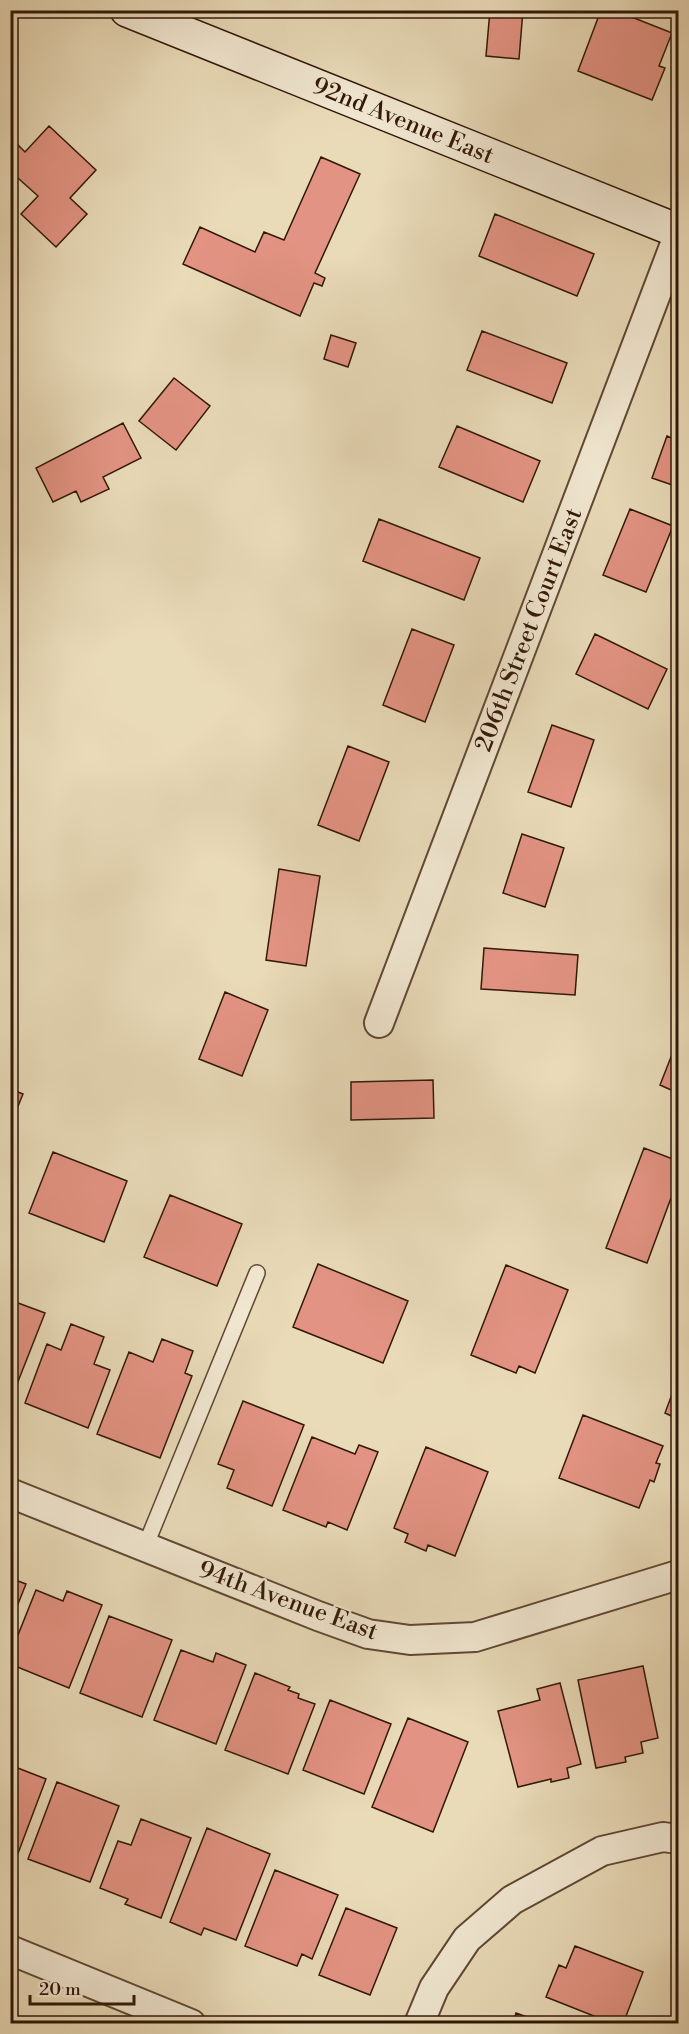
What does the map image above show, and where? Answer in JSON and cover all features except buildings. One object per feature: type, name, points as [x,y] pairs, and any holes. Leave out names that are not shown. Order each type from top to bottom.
[{"type":"street","name":"92nd Avenue East","points":[[127,10],[678,231]]},
{"type":"street","name":"206th Street Court East","points":[[379,1023],[678,236]]},
{"type":"street","name":"94th Avenue East","points":[[10,1493],[368,1634],[410,1640],[475,1637],[678,1575]]},
{"type":"street","points":[[419,2024],[434,1988],[467,1940],[512,1900],[602,1851],[663,1837],[678,1839]]},
{"type":"street","points":[[10,1950],[191,2024]]},
{"type":"lane","points":[[145,1547],[257,1273]]}]
